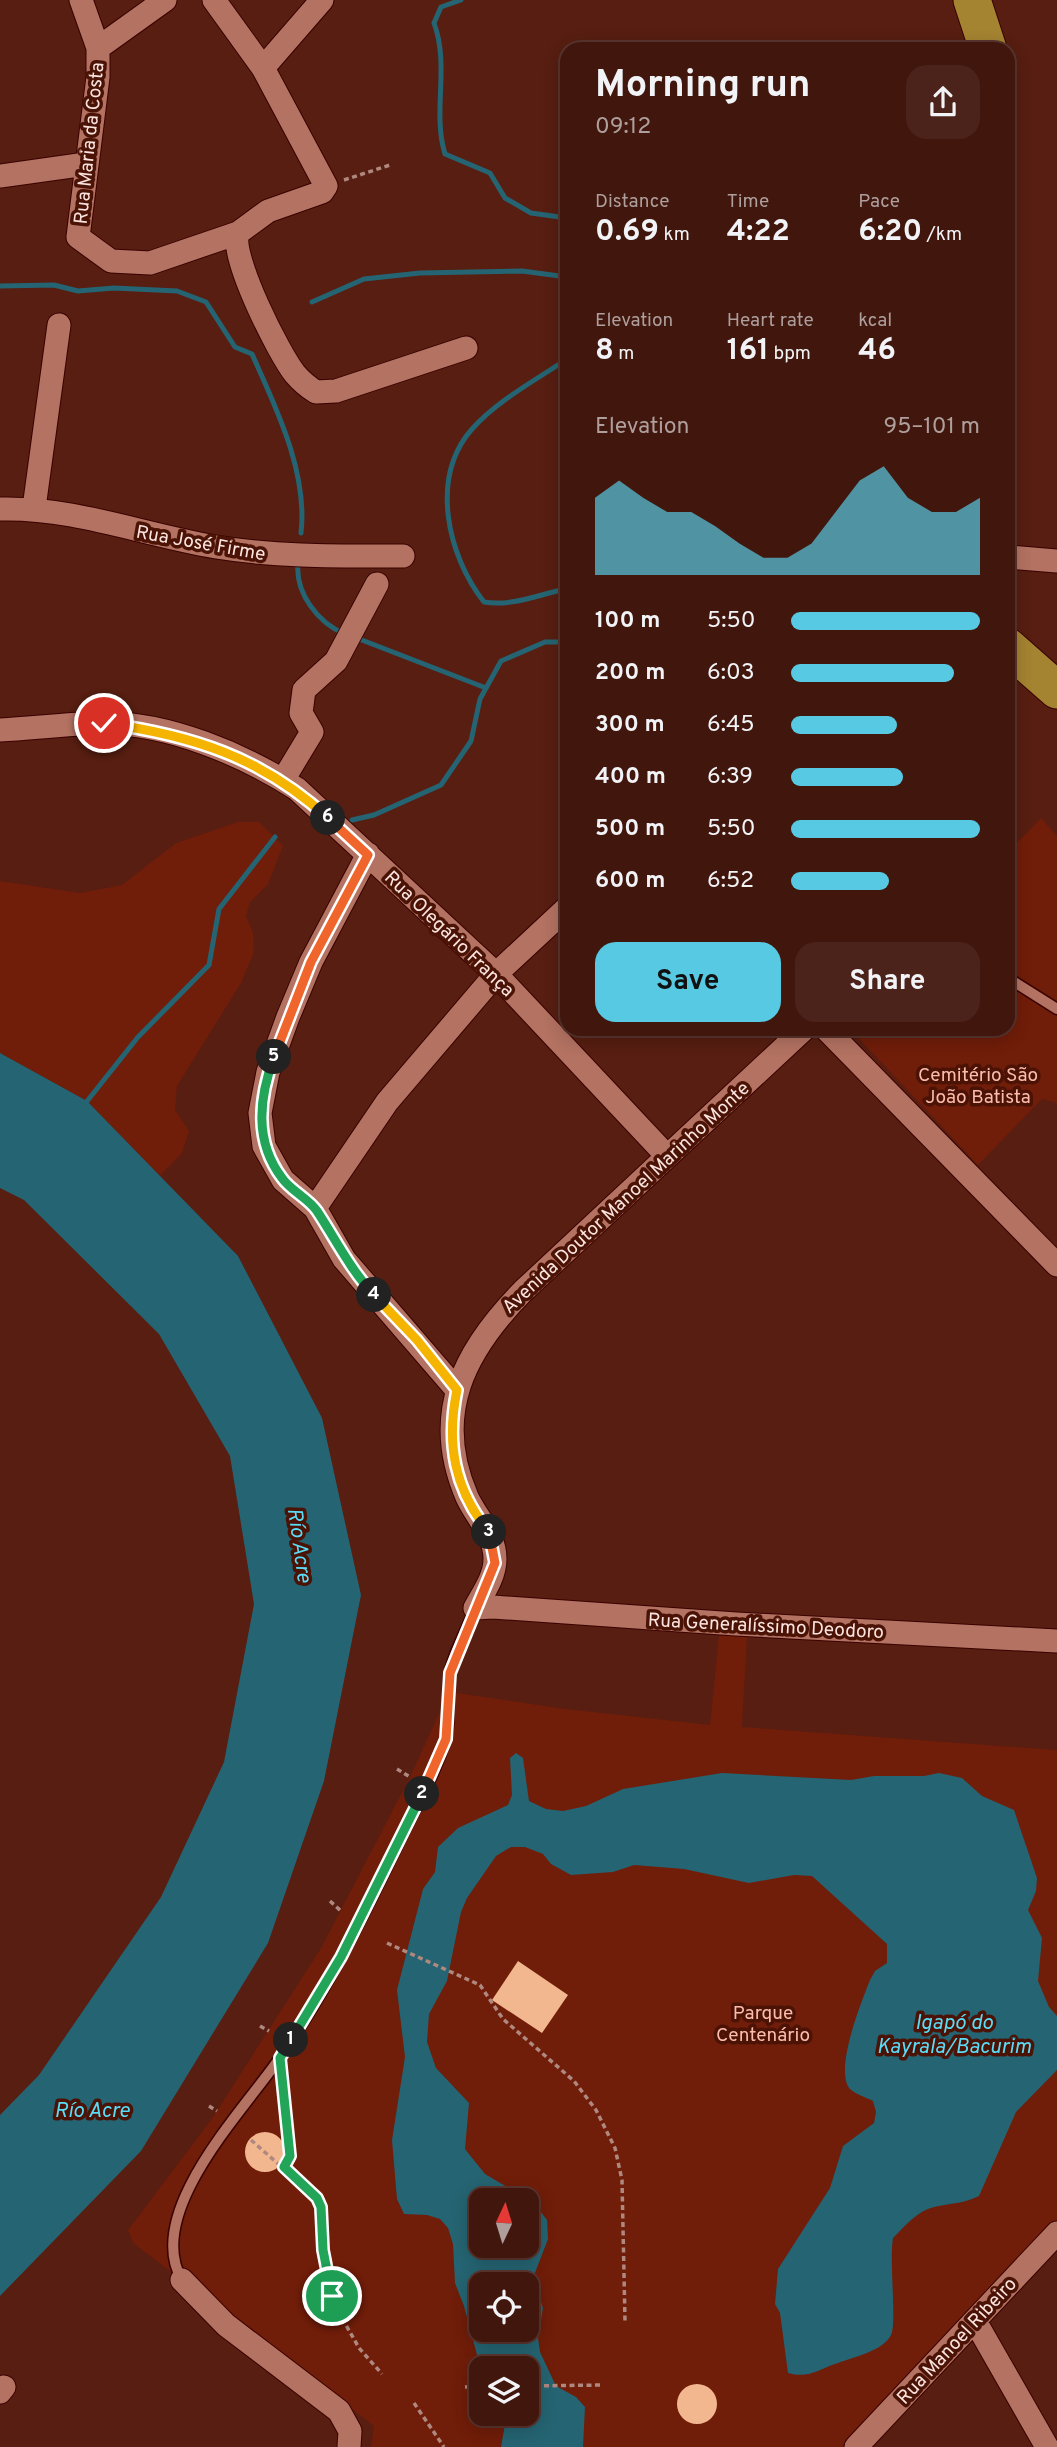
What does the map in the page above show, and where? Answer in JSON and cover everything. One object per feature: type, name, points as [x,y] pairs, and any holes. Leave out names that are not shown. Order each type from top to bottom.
[{"type":"highway","points":[[972,0],[986,42]]},
{"type":"highway","points":[[1015,653],[1057,690]]},
{"type":"street","points":[[81,0],[98,48]]},
{"type":"street","name":"Rua Maria da Costa","points":[[165,0],[98,48],[98,77],[78,237],[111,261],[130,264],[150,263],[239,233]]},
{"type":"street","points":[[214,0],[262,68],[326,186],[318,195],[268,211],[239,233],[236,248],[253,292],[294,373],[308,386],[327,393],[466,348]]},
{"type":"street","points":[[262,68],[322,0]]},
{"type":"street","points":[[0,176],[86,164]]},
{"type":"street","points":[[34,508],[59,325]]},
{"type":"street","name":"Rua José Firme","points":[[0,509],[34,508],[216,547],[284,556],[403,556]]},
{"type":"street","points":[[1015,558],[1057,561]]},
{"type":"street","points":[[282,780],[312,732],[301,713],[304,690],[336,661],[377,583]]},
{"type":"street","name":"Rua Olegário França","points":[[0,730],[104,723],[146,729],[225,752],[264,769],[297,789],[496,974],[666,1156]]},
{"type":"street","points":[[368,855],[311,962],[268,1072],[260,1113],[264,1146],[283,1180],[315,1208],[344,1259],[457,1390]]},
{"type":"street","points":[[315,1208],[387,1102],[496,974],[560,915]]},
{"type":"street","name":"Avenida Doutor Manoel Marinho Monte","points":[[475,1608],[491,1579],[495,1550],[490,1533],[476,1516],[457,1473],[450,1424],[466,1364],[493,1321],[796,1036]]},
{"type":"street","points":[[833,1036],[1057,1265]]},
{"type":"street","name":"Rua Generalíssimo Deodoro","points":[[475,1608],[1057,1641]]},
{"type":"street","name":"Rua Manoel Ribeiro","points":[[856,2447],[1057,2233]]},
{"type":"street","points":[[182,2280],[226,2325],[339,2411],[350,2431],[349,2447]]},
{"type":"street","points":[[975,2321],[1047,2447]]},
{"type":"lane","points":[[1015,982],[1057,1009]]},
{"type":"lane","name":"Avenida Doutor Manoel Marinho Monte","points":[[280,2058],[341,1957],[378,1886],[446,1739],[450,1673],[475,1608]]},
{"type":"lane","points":[[182,2280],[172,2259],[175,2225],[190,2188],[210,2150],[280,2058]]},
{"type":"path","points":[[326,186],[390,165]]},
{"type":"path","points":[[397,1769],[410,1777]]},
{"type":"path","points":[[330,1901],[341,1911]]},
{"type":"path","points":[[387,1943],[467,1978],[488,1994],[503,2019],[574,2081],[596,2110],[615,2148],[625,2211],[622,2297],[625,2321]]},
{"type":"path","points":[[260,2026],[269,2031]]},
{"type":"path","points":[[280,2058],[290,2156],[284,2167]]},
{"type":"path","points":[[209,2106],[216,2111]]},
{"type":"path","points":[[251,2140],[317,2198],[323,2214],[323,2250],[334,2304],[359,2348],[382,2374]]},
{"type":"path","points":[[539,2386],[601,2385]]},
{"type":"path","points":[[465,2387],[469,2387]]},
{"type":"path","points":[[414,2403],[444,2447]]},
{"type":"green space","name":"Cemitério São João Batista","points":[[1041,818],[1057,836],[1057,1103],[1042,1099],[978,1165],[857,1036],[1015,1036],[1015,845]]},
{"type":"green space","points":[[238,822],[259,822],[283,846],[268,884],[250,902],[246,916],[253,932],[254,952],[241,983],[177,1086],[175,1110],[189,1131],[182,1153],[160,1176],[87,1101],[0,1053],[0,881],[80,893],[122,885],[176,843]]},
{"type":"green space","name":"Parque Centenário","points":[[719,1635],[747,1637],[742,1727],[1057,1750],[1057,2224],[846,2447],[371,2447],[374,2426],[133,2243],[128,2230],[211,2120],[321,1948],[410,1777],[449,1692],[566,1709],[710,1725]]},
{"type":"water","name":"Río Acre","points":[[0,1053],[87,1101],[238,1256],[322,1418],[361,1595],[324,1781],[268,1943],[141,2151],[0,2296],[0,2115],[39,2075],[161,1897],[224,1762],[254,1604],[230,1456],[159,1334],[24,1200],[0,1188]]},
{"type":"water","name":"Igapó do Kayrala/Bacurim","points":[[516,1753],[523,1758],[529,1801],[546,1809],[563,1811],[586,1806],[623,1789],[722,1773],[851,1780],[874,1776],[924,1776],[939,1773],[962,1778],[982,1796],[1014,1810],[1037,1878],[1036,1891],[1028,1910],[1042,1938],[1038,1981],[1049,2007],[1057,2016],[1057,2070],[1016,2112],[979,2196],[928,2209],[893,2238],[893,2328],[891,2335],[882,2345],[868,2353],[814,2372],[802,2375],[788,2373],[780,2313],[775,2304],[778,2269],[830,2188],[843,2146],[874,2123],[876,2112],[873,2101],[849,2088],[845,2066],[851,2035],[870,1980],[875,1971],[887,1963],[887,1944],[812,1876],[794,1875],[749,1883],[684,1869],[634,1865],[613,1872],[571,1875],[551,1864],[543,1854],[525,1847],[511,1847],[496,1856],[467,1898],[461,1912],[447,1981],[429,2014],[427,2042],[436,2068],[469,2103],[465,2149],[485,2174],[509,2188],[469,2188],[469,2258],[539,2258],[539,2210],[547,2220],[548,2239],[535,2272],[469,2272],[469,2325],[455,2283],[453,2244],[448,2228],[440,2219],[427,2215],[404,2214],[397,2199],[392,2140],[405,2057],[397,1990],[423,1889],[435,1872],[438,1847],[458,1828],[508,1805],[512,1795],[510,1758]]},
{"type":"water","name":"Igapó do Kayrala/Bacurim","points":[[539,2296],[543,2308],[539,2332]]},
{"type":"water","name":"Igapó do Kayrala/Bacurim","points":[[474,2342],[539,2342],[540,2352],[556,2386],[576,2397],[585,2407],[583,2447],[501,2447],[505,2426],[539,2426],[539,2356],[477,2356]]},
{"type":"building","points":[[518,1961],[568,1995],[542,2033],[492,2000]]},
{"type":"building","points":[[265,2132],[279,2138],[285,2152],[279,2166],[265,2172],[251,2166],[245,2152],[251,2138]]},
{"type":"building","points":[[697,2384],[711,2390],[717,2404],[711,2418],[697,2424],[683,2418],[677,2404],[683,2390]]},
{"type":"waterway","points":[[461,0],[441,7],[434,23],[441,56],[440,122],[445,154],[490,173],[505,198],[531,213],[560,217]]},
{"type":"waterway","points":[[312,302],[364,279],[420,273],[522,271],[560,276]]},
{"type":"waterway","points":[[0,286],[54,285],[78,291],[114,288],[177,291],[206,302],[235,347],[252,354],[280,418],[300,487],[301,533]]},
{"type":"waterway","points":[[560,364],[505,400],[472,429],[459,449],[451,470],[447,493],[453,540],[471,583],[484,602],[505,603],[560,591]]},
{"type":"waterway","points":[[298,563],[300,585],[310,606],[317,615],[345,634]]},
{"type":"waterway","points":[[354,637],[486,688]]},
{"type":"waterway","points":[[352,820],[374,815],[441,785],[471,741],[480,699],[501,661],[545,642],[560,642]]},
{"type":"waterway","points":[[84,1105],[138,1037],[209,965],[219,909],[275,837]]},
{"type":"route","points":[[104,723],[180,737],[264,769],[297,789],[368,855],[311,962],[268,1072],[260,1113],[264,1146],[283,1180],[315,1208],[344,1259],[417,1340],[457,1390],[450,1424],[457,1473],[476,1516],[490,1533],[495,1550],[491,1579],[475,1608],[450,1673],[446,1739],[432,1774],[341,1957],[280,2058],[290,2156],[284,2167],[317,2198],[321,2207],[323,2250],[332,2296]]}]
